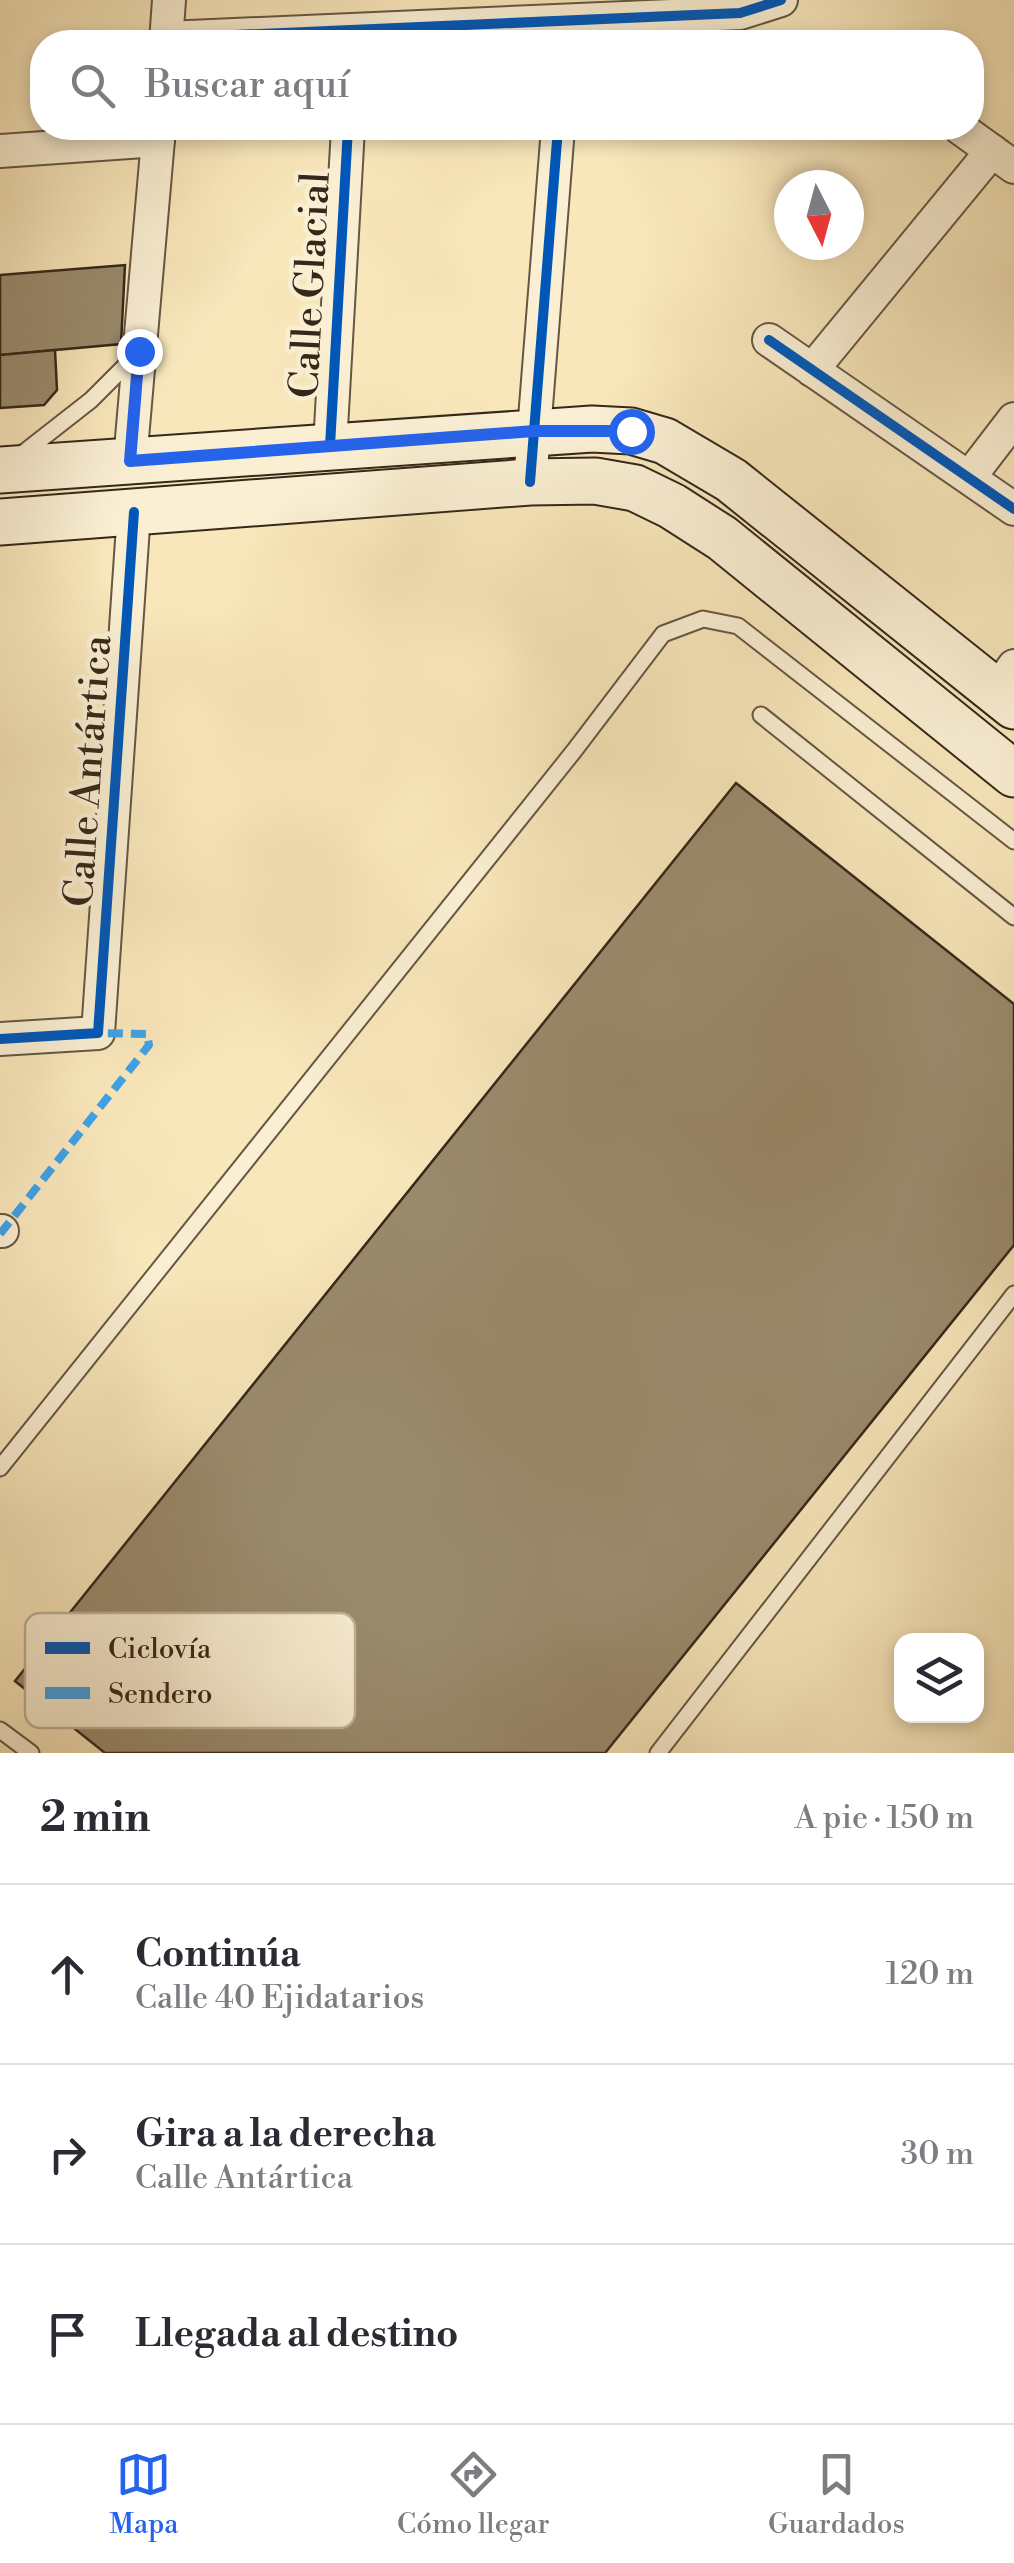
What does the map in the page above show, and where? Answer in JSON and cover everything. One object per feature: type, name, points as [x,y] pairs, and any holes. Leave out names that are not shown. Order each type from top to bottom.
[{"type":"main road","points":[[0,470],[534,431],[631,431],[690,452],[1008,688]]},
{"type":"main road","points":[[0,522],[530,482],[595,482],[636,488],[722,538],[1014,774]]},
{"type":"street","points":[[168,30],[169,0]]},
{"type":"street","points":[[583,30],[740,13],[781,0]]},
{"type":"street","points":[[0,151],[103,140]]},
{"type":"street","points":[[130,461],[158,140]]},
{"type":"street","name":"Calle Glacial","points":[[330,446],[347,140]]},
{"type":"street","points":[[530,482],[557,140]]},
{"type":"street","points":[[812,370],[1003,159],[977,140]]},
{"type":"street","points":[[769,340],[971,474],[1014,509]]},
{"type":"street","points":[[971,474],[1014,419]]},
{"type":"street","name":"Calle Antártica","points":[[0,1039],[98,1033],[134,512]]},
{"type":"lane","points":[[0,470],[92,400],[139,351]]},
{"type":"lane","points":[[0,1468],[562,767],[662,634],[703,619],[738,626],[1014,842]]},
{"type":"lane","points":[[761,715],[1014,917]]},
{"type":"lane","points":[[658,1753],[1014,1294]]},
{"type":"lane","points":[[0,1730],[31,1753]]},
{"type":"building","points":[[125,265],[121,344],[0,355],[0,275]]},
{"type":"building","points":[[55,350],[57,390],[44,405],[0,408],[0,355]]},
{"type":"building","points":[[736,783],[1014,1004],[1014,1245],[605,1753],[105,1753],[74,1728],[355,1728],[355,1613],[70,1613]]},
{"type":"building","points":[[25,1669],[25,1689],[15,1681]]},
{"type":"marked path","points":[[0,1234],[149,1045],[147,1034],[98,1033]]},
{"type":"cycle path","points":[[350,30],[740,13],[781,0]]},
{"type":"cycle path","points":[[330,446],[347,140]]},
{"type":"cycle path","points":[[530,482],[557,140]]},
{"type":"cycle path","points":[[769,340],[1014,509]]},
{"type":"cycle path","points":[[0,1039],[98,1033],[134,512]]},
{"type":"route","points":[[139,351],[130,461],[534,431],[631,431]]}]
